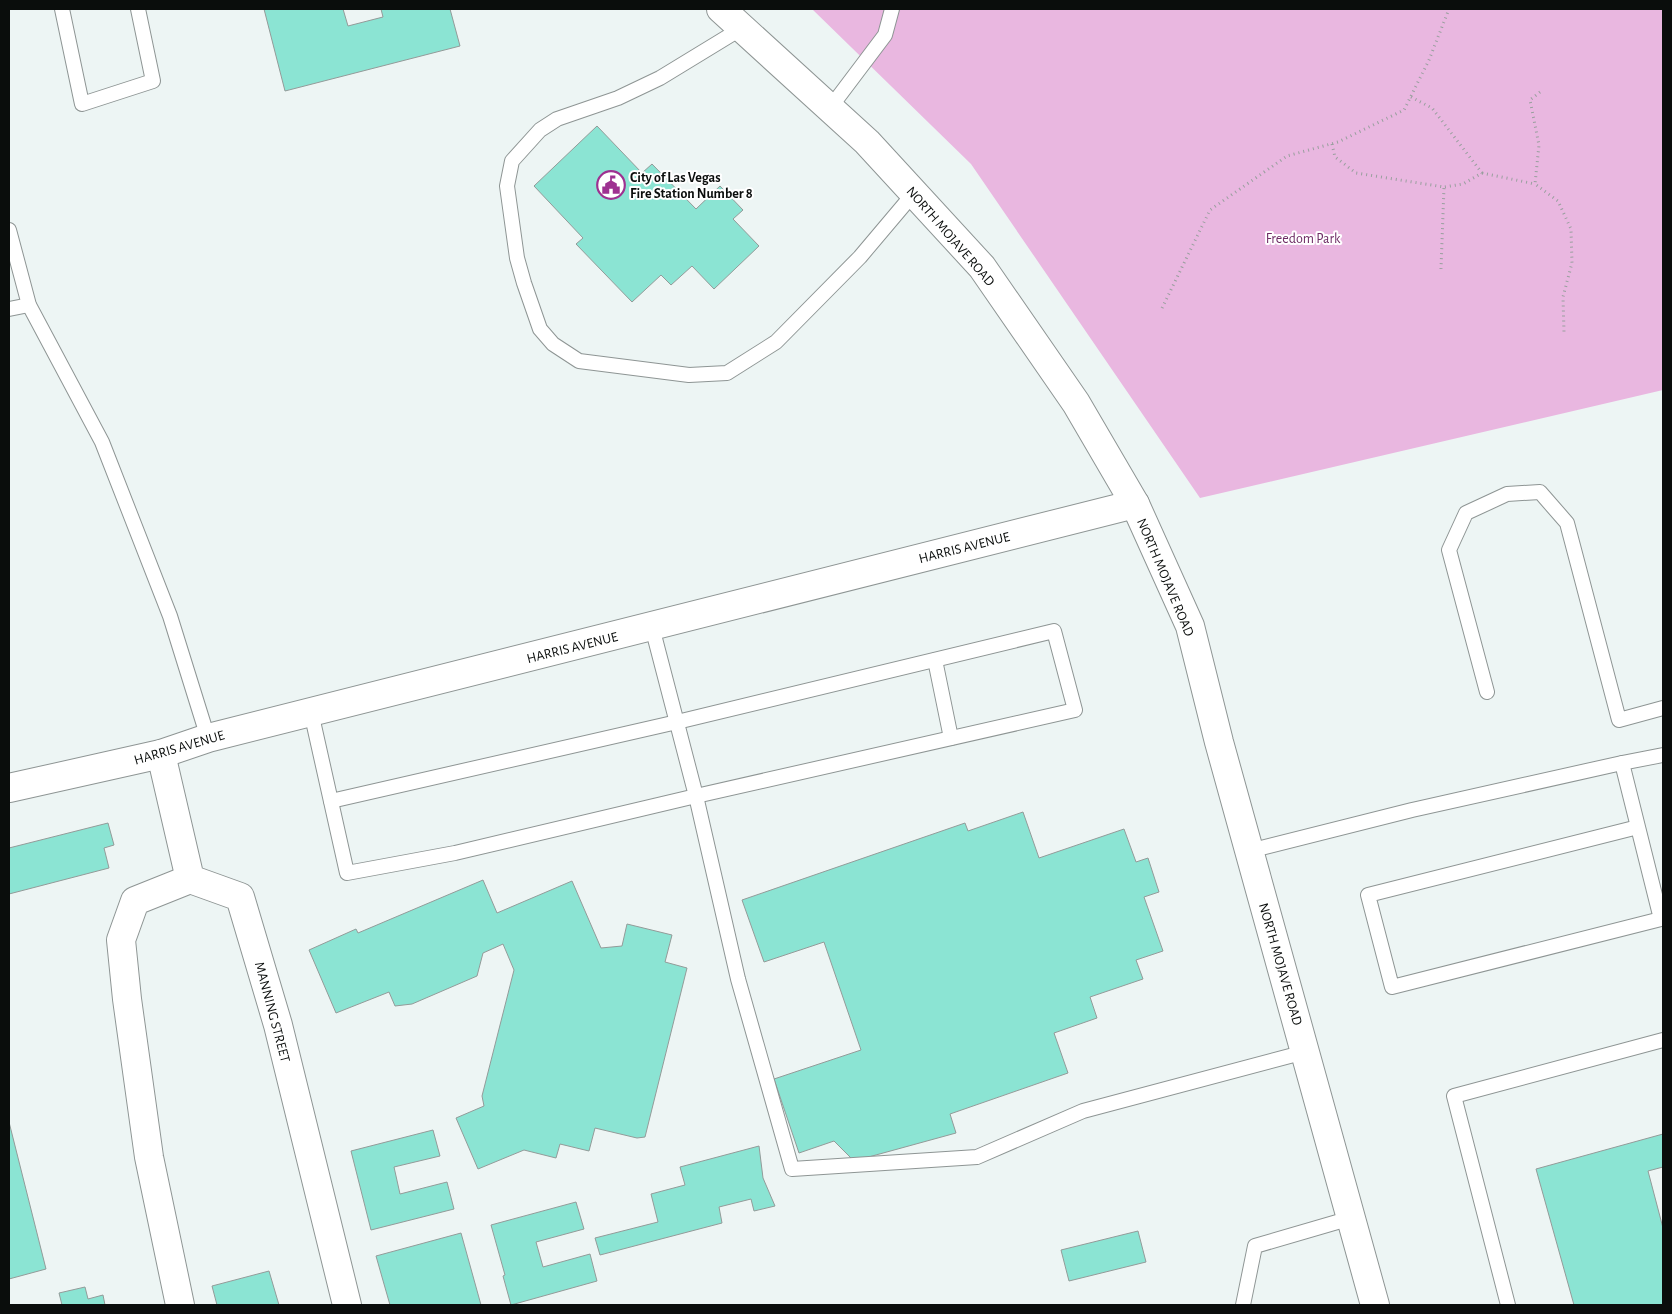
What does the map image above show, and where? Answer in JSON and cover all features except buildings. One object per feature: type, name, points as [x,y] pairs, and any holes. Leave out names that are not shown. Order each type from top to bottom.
[{"type":"street","name":"NORTH MOJAVE ROAD","points":[[721,9],[867,142],[982,267],[1076,402],[1135,504],[1190,626],[1219,742],[1375,1305]]},
{"type":"street","name":"HARRIS AVENUE","points":[[9,788],[161,754],[208,738],[1135,504]]},
{"type":"street","points":[[161,754],[190,879],[135,900],[121,940],[127,999],[149,1157],[180,1305]]},
{"type":"street","name":"MANNING STREET","points":[[190,879],[240,897],[278,1025],[347,1305]]},
{"type":"lane","points":[[62,9],[82,104],[153,81],[138,9]]},
{"type":"lane","points":[[830,108],[885,35],[892,9]]},
{"type":"lane","points":[[742,28],[660,78],[618,98],[557,119],[540,130],[512,160],[507,186],[517,258],[540,329],[553,344],[579,361],[689,375],[727,374],[776,342],[860,256],[914,193]]},
{"type":"lane","points":[[9,230],[29,305],[102,442],[170,616],[208,738]]},
{"type":"lane","points":[[9,309],[29,305]]},
{"type":"lane","points":[[1487,692],[1450,550],[1466,512],[1507,494],[1540,492],[1567,523],[1620,720],[1663,708]]},
{"type":"lane","points":[[652,627],[696,796],[738,979],[792,1169],[977,1157],[1083,1111],[1305,1052]]},
{"type":"lane","points":[[311,712],[347,873],[455,853],[1075,710],[1054,632],[677,722],[331,801]]},
{"type":"lane","points":[[935,660],[951,738]]},
{"type":"lane","points":[[1249,851],[1412,810],[1663,755]]},
{"type":"lane","points":[[1622,763],[1638,827],[1661,919],[1392,987],[1368,895],[1638,827]]},
{"type":"lane","points":[[1508,1305],[1454,1096],[1663,1040]]},
{"type":"lane","points":[[1242,1305],[1255,1246],[1351,1218]]},
{"type":"path","points":[[1162,308],[1210,210],[1287,156],[1332,144],[1404,110],[1429,60],[1449,9]]},
{"type":"path","points":[[1535,184],[1539,145],[1530,100],[1540,92]]},
{"type":"path","points":[[1411,97],[1432,108],[1482,173],[1535,184],[1558,201],[1571,229],[1572,263],[1563,297],[1564,332]]},
{"type":"path","points":[[1332,144],[1335,157],[1356,173],[1444,188],[1463,184],[1482,173]]},
{"type":"path","points":[[1441,270],[1444,188]]},
{"type":"green space","name":"Freedom Park","points":[[812,9],[1663,9],[1663,390],[1200,498],[971,164]]},
{"type":"place","name":"City of Las Vegas Fire Station Number 8","points":[[611,185]]}]
